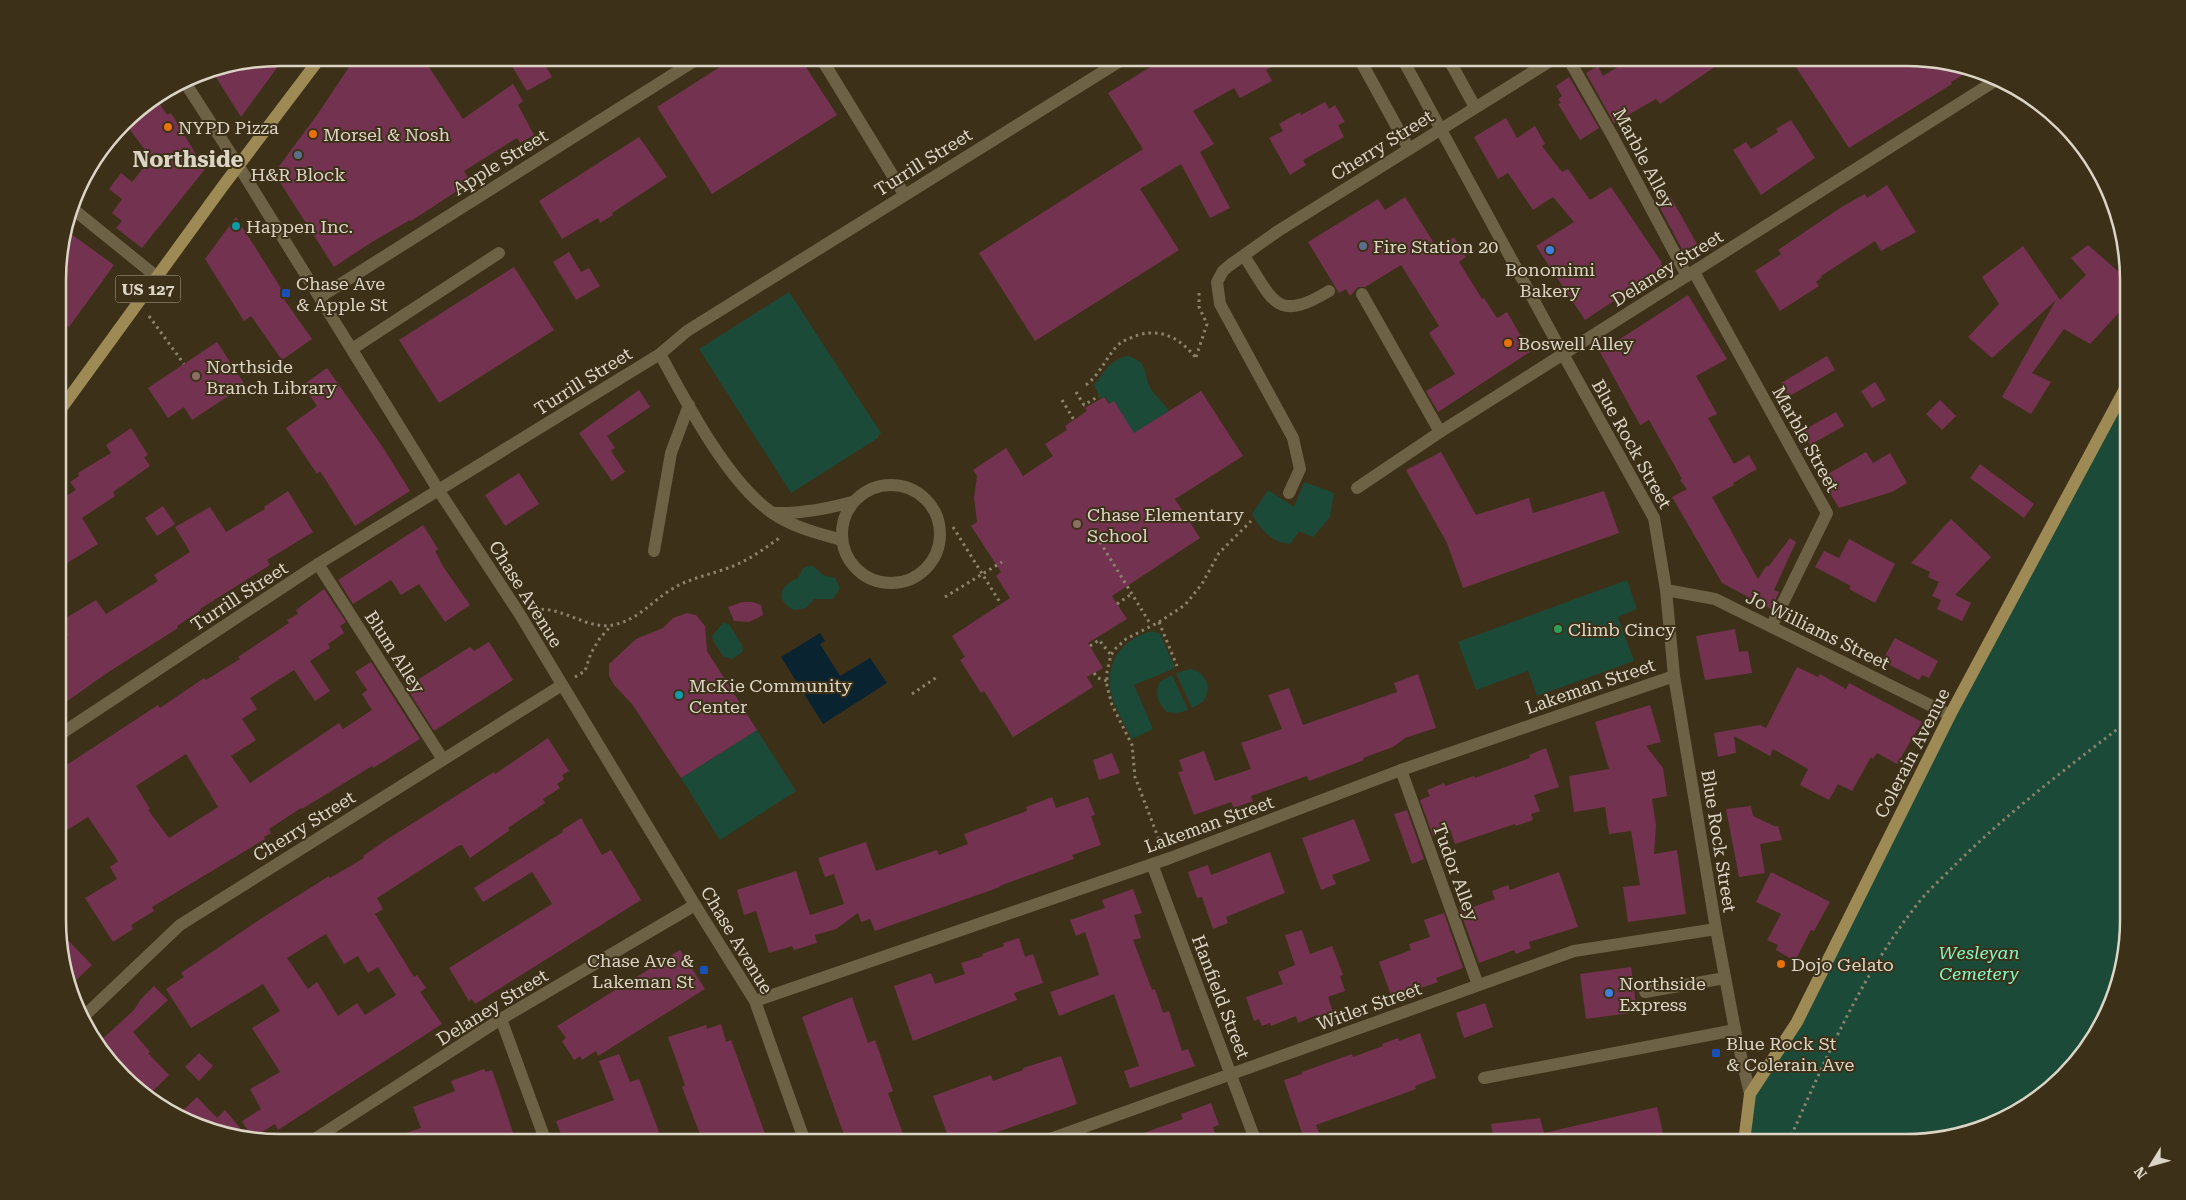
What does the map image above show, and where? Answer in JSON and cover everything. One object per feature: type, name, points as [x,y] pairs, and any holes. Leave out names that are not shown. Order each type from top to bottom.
[{"type":"main road","name":"US 127","points":[[66,402],[238,165],[314,66]]},
{"type":"main road","name":"Colerain Avenue","points":[[1745,1134],[1750,1094],[1796,1022],[1950,715],[2120,398]]},
{"type":"street","name":"Apple Street","points":[[320,297],[686,66]]},
{"type":"street","points":[[826,66],[904,194]]},
{"type":"street","name":"Turrill Street","points":[[66,729],[318,564],[440,491],[660,354],[687,331],[1112,66]]},
{"type":"street","points":[[1363,66],[1409,149]]},
{"type":"street","name":"Blue Rock Street","points":[[1407,66],[1654,518],[1666,590],[1674,676],[1716,929],[1735,1030],[1750,1094]]},
{"type":"street","points":[[1452,66],[1475,107]]},
{"type":"street","name":"Cherry Street","points":[[1289,492],[1300,469],[1293,438],[1220,304],[1217,294],[1217,282],[1223,271],[1278,231],[1542,66]]},
{"type":"street","name":"Marble Alley","points":[[1573,66],[1690,274]]},
{"type":"street","name":"Delaney Street","points":[[1357,488],[1440,432],[1990,84]]},
{"type":"street","name":"Chase Avenue","points":[[188,87],[440,491],[519,613],[755,1001],[802,1134]]},
{"type":"street","points":[[77,213],[157,277]]},
{"type":"street","points":[[352,349],[499,253]]},
{"type":"street","points":[[1244,256],[1280,306],[1292,308],[1310,303],[1328,291]]},
{"type":"street","name":"Marble Street","points":[[1690,274],[1827,513],[1772,625]]},
{"type":"street","points":[[1362,294],[1440,432]]},
{"type":"street","points":[[660,354],[689,405],[747,492],[772,512],[796,526],[842,540]]},
{"type":"street","points":[[654,551],[671,452],[689,405]]},
{"type":"street","points":[[881,485],[898,485],[918,492],[931,504],[938,520],[940,537],[938,548],[930,563],[918,575],[902,582],[875,581],[860,572],[849,560],[842,540],[844,517],[852,502],[865,491],[881,485]]},
{"type":"street","points":[[772,512],[794,514],[811,512],[852,502]]},
{"type":"street","name":"Blum Alley","points":[[318,564],[442,758]]},
{"type":"street","name":"Jo Williams Street","points":[[1666,590],[1716,599],[1772,625],[1950,715]]},
{"type":"street","name":"Lakeman Street","points":[[755,1001],[1152,864],[1400,770],[1674,676]]},
{"type":"street","name":"Cherry Street","points":[[87,1013],[180,925],[442,758],[562,685]]},
{"type":"street","name":"Tudor Alley","points":[[1400,770],[1478,985]]},
{"type":"street","name":"Hanfield Street","points":[[1152,864],[1253,1134]]},
{"type":"street","name":"Delaney Street","points":[[322,1134],[502,1019],[695,905]]},
{"type":"street","name":"Witler Street","points":[[1065,1134],[1574,951],[1716,929]]},
{"type":"street","points":[[1645,992],[1725,978]]},
{"type":"street","points":[[502,1019],[543,1134]]},
{"type":"street","points":[[1484,1078],[1735,1030]]},
{"type":"path","points":[[1086,386],[1097,376],[1119,344],[1129,338],[1143,334],[1157,333],[1170,336],[1186,346],[1196,358],[1207,324],[1199,307],[1199,293]]},
{"type":"path","points":[[139,302],[184,364]]},
{"type":"path","points":[[1076,392],[1084,405],[1099,396]]},
{"type":"path","points":[[1062,400],[1074,420]]},
{"type":"path","points":[[1162,850],[1135,777],[1132,745],[1112,705],[1107,681],[1111,655],[1126,638],[1159,622],[1185,605],[1202,584],[1219,553],[1251,521]]},
{"type":"path","points":[[953,527],[1001,604]]},
{"type":"path","points":[[519,613],[544,608],[558,611],[576,620],[611,625],[633,619],[671,590],[694,578],[739,563],[782,536]]},
{"type":"path","points":[[1100,542],[1151,625]]},
{"type":"path","points":[[945,597],[1002,562]]},
{"type":"path","points":[[1117,604],[1133,594]]},
{"type":"path","points":[[1159,622],[1177,666]]},
{"type":"path","points":[[562,685],[585,671],[591,653],[611,625]]},
{"type":"path","points":[[1090,646],[1099,640],[1111,655]]},
{"type":"path","points":[[1094,673],[1098,678],[1107,681]]},
{"type":"path","points":[[912,694],[937,677]]},
{"type":"path","points":[[1792,1134],[1830,1050],[1872,970],[1924,896],[1980,840],[2120,727]]},
{"type":"green space","points":[[789,292],[881,433],[878,438],[791,493],[699,349]]},
{"type":"green space","points":[[1128,356],[1143,365],[1151,389],[1169,411],[1148,424],[1160,445],[1147,454],[1105,397],[1101,399],[1094,385],[1112,363]]},
{"type":"green space","name":"Wesleyan Cemetery","points":[[2120,399],[2120,920],[2116,962],[2098,1015],[2076,1050],[2047,1081],[2025,1098],[2001,1112],[1975,1122],[1948,1130],[1906,1134],[1745,1134],[1750,1094],[1797,1022]]},
{"type":"green space","points":[[1304,482],[1334,493],[1330,517],[1313,537],[1299,531],[1290,544],[1277,541],[1263,530],[1252,514],[1268,490],[1294,507]]},
{"type":"green space","points":[[813,566],[823,575],[835,578],[840,588],[833,599],[814,599],[806,608],[794,610],[783,601],[782,592],[787,584],[798,578],[803,568]]},
{"type":"green space","name":"Climb Cincy","points":[[1627,580],[1637,609],[1618,617],[1634,661],[1537,696],[1528,671],[1476,690],[1458,642]]},
{"type":"green space","points":[[723,623],[729,624],[742,645],[743,651],[733,659],[724,657],[713,641],[712,636]]},
{"type":"green space","points":[[1152,631],[1160,634],[1175,668],[1134,685],[1153,729],[1132,739],[1114,703],[1111,691],[1111,668],[1115,658],[1130,641]]},
{"type":"green space","points":[[1190,669],[1203,676],[1208,688],[1204,700],[1192,708],[1176,673]]},
{"type":"green space","points":[[1172,675],[1188,710],[1178,713],[1167,712],[1159,701],[1157,689],[1161,681]]},
{"type":"green space","points":[[757,730],[796,791],[720,840],[681,778]]},
{"type":"water","points":[[820,633],[825,641],[820,644],[840,676],[870,658],[887,683],[823,724],[781,657]]},
{"type":"building","points":[[278,66],[241,117],[216,77],[238,70]]},
{"type":"building","points":[[350,66],[428,66],[463,119],[513,84],[523,101],[518,105],[534,135],[520,143],[517,138],[464,171],[471,182],[411,221],[372,242],[334,267],[274,173],[317,115]]},
{"type":"building","points":[[512,66],[546,66],[552,77],[527,91]]},
{"type":"building","points":[[721,66],[805,66],[837,115],[712,194],[657,107]]},
{"type":"building","points":[[1152,66],[1274,66],[1266,70],[1272,81],[1240,98],[1234,88],[1193,111],[1214,144],[1200,152],[1230,208],[1210,218],[1181,164],[1140,189],[1179,250],[1035,341],[979,253],[1143,149],[1108,93]]},
{"type":"building","points":[[1598,66],[1603,76],[1619,66],[1716,66],[1660,104],[1656,99],[1614,123],[1586,73]]},
{"type":"building","points":[[1795,66],[1906,66],[1948,70],[1964,75],[1951,82],[1952,84],[1849,148]]},
{"type":"building","points":[[1569,77],[1599,128],[1580,140],[1558,104],[1561,103],[1558,99],[1562,96],[1556,86]]},
{"type":"building","points":[[1325,102],[1329,109],[1335,105],[1345,122],[1338,125],[1344,137],[1303,160],[1306,165],[1290,175],[1269,138],[1283,131],[1279,124],[1300,112],[1301,115]]},
{"type":"building","points":[[159,103],[167,115],[171,113],[205,169],[142,248],[116,228],[122,221],[112,213],[122,199],[109,189],[121,173],[132,182],[151,158],[129,129]]},
{"type":"building","points":[[1506,118],[1517,138],[1535,126],[1545,144],[1542,146],[1562,172],[1568,169],[1590,200],[1611,187],[1664,268],[1585,320],[1536,246],[1574,222],[1553,197],[1533,210],[1508,173],[1498,179],[1474,137]]},
{"type":"building","points":[[1791,120],[1815,158],[1761,195],[1733,150],[1746,142],[1751,149],[1778,132],[1776,129]]},
{"type":"building","points":[[639,137],[667,177],[600,223],[598,218],[562,239],[539,201]]},
{"type":"building","points":[[1887,185],[1916,232],[1881,251],[1875,241],[1821,276],[1816,282],[1819,286],[1780,311],[1755,271],[1781,254],[1778,250],[1843,206],[1865,194],[1867,198]]},
{"type":"building","points":[[1670,196],[1697,244],[1683,251],[1658,204]]},
{"type":"building","points":[[1405,197],[1437,248],[1454,237],[1466,257],[1459,262],[1482,299],[1484,298],[1497,318],[1507,312],[1530,352],[1438,412],[1426,391],[1455,374],[1429,333],[1439,326],[1401,265],[1365,287],[1358,287],[1350,296],[1346,289],[1339,293],[1308,242],[1378,199],[1385,210]]},
{"type":"building","points":[[236,217],[284,293],[281,295],[312,339],[282,360],[251,316],[244,321],[205,259]]},
{"type":"building","points":[[71,234],[114,265],[69,327],[66,325],[66,280]]},
{"type":"building","points":[[2088,245],[2119,272],[2120,312],[2090,344],[2064,329],[2032,373],[2051,382],[2031,414],[2002,397],[2056,300],[1992,358],[1968,337],[1999,304],[1982,277],[2023,246],[2060,300],[2086,275],[2071,258]]},
{"type":"building","points":[[569,252],[581,272],[589,268],[600,286],[576,300],[553,262]]},
{"type":"building","points":[[514,267],[554,330],[439,403],[399,340]]},
{"type":"building","points":[[1688,295],[1727,359],[1696,376],[1717,414],[1708,418],[1734,464],[1749,455],[1757,469],[1712,497],[1758,579],[1767,565],[1768,567],[1790,538],[1796,542],[1774,590],[1779,592],[1771,609],[1722,583],[1672,497],[1687,489],[1680,480],[1682,479],[1649,420],[1640,425],[1600,352]]},
{"type":"building","name":"Northside Branch Library","points":[[217,342],[245,385],[192,420],[184,407],[168,418],[148,388]]},
{"type":"building","points":[[1827,356],[1835,370],[1788,397],[1781,383]]},
{"type":"building","points":[[327,368],[382,446],[410,491],[355,526],[320,471],[317,474],[286,428],[317,406],[303,385]]},
{"type":"building","points":[[1875,382],[1886,400],[1872,408],[1861,391]]},
{"type":"building","points":[[639,390],[650,407],[607,436],[615,448],[611,451],[625,472],[612,481],[579,433]]},
{"type":"building","points":[[1201,391],[1243,456],[1175,499],[1200,538],[1112,596],[1127,619],[1088,643],[1103,668],[1087,677],[1093,687],[1013,737],[984,691],[981,693],[960,660],[965,657],[952,636],[1010,598],[996,576],[1001,572],[971,526],[977,522],[974,498],[977,476],[973,470],[1006,448],[1023,476],[1053,456],[1045,444],[1067,430],[1065,426],[1087,411],[1085,408],[1104,397],[1109,404],[1114,401],[1134,433]]},
{"type":"building","points":[[1940,400],[1956,416],[1942,430],[1926,414]]},
{"type":"building","points":[[1836,412],[1844,426],[1810,445],[1802,431]]},
{"type":"building","points":[[131,428],[148,455],[144,457],[150,466],[113,492],[115,496],[82,518],[98,544],[66,564],[66,496],[76,490],[70,482],[79,476],[78,473],[111,453],[106,445]]},
{"type":"building","points":[[1441,452],[1476,515],[1529,498],[1533,513],[1604,491],[1619,533],[1463,588],[1447,543],[1406,470]]},
{"type":"building","points":[[1866,452],[1873,463],[1890,453],[1907,483],[1892,492],[1839,508],[1821,478]]},
{"type":"building","points":[[1980,464],[2034,504],[2024,518],[1970,478]]},
{"type":"building","points":[[519,473],[539,504],[505,526],[485,495]]},
{"type":"building","points":[[288,491],[313,532],[267,560],[270,565],[200,609],[177,626],[178,628],[107,673],[66,702],[66,639],[68,638],[66,634],[66,618],[96,600],[106,614],[158,581],[154,575],[190,552],[175,527],[210,507],[226,532],[265,509],[264,507]]},
{"type":"building","points":[[163,506],[175,524],[157,536],[145,518]]},
{"type":"building","points":[[1951,519],[1991,557],[1955,595],[1971,603],[1962,621],[1937,609],[1941,600],[1932,596],[1939,582],[1928,577],[1930,572],[1911,563]]},
{"type":"building","points":[[423,525],[438,549],[435,551],[444,568],[470,605],[445,622],[419,584],[401,595],[391,580],[353,604],[338,580]]},
{"type":"building","points":[[1849,539],[1895,564],[1875,603],[1849,589],[1851,586],[1815,567],[1824,551],[1839,558]]},
{"type":"building","points":[[324,589],[346,622],[340,626],[344,633],[328,644],[330,648],[310,661],[330,691],[315,701],[294,670],[250,698],[257,709],[242,719],[256,740],[231,756],[250,783],[339,723],[343,729],[372,710],[362,694],[367,690],[355,672],[371,662],[420,739],[373,768],[372,766],[301,808],[269,829],[271,833],[264,837],[265,839],[152,907],[154,911],[131,925],[133,929],[113,942],[85,898],[117,879],[110,867],[118,861],[88,817],[66,831],[66,765],[158,705],[160,708],[204,678],[206,680],[240,659],[238,657],[289,623],[287,620],[298,614],[296,610]],"holes":[[[186,754],[218,807],[169,838],[148,810],[150,809],[136,786]]]},
{"type":"building","points":[[742,602],[753,602],[761,605],[763,615],[749,622],[734,621],[728,607]]},
{"type":"building","name":"McKie Community Center","points":[[687,613],[696,615],[705,626],[707,651],[757,730],[681,778],[632,704],[614,685],[609,676],[609,664],[636,639],[663,628],[673,618]]},
{"type":"building","points":[[1735,629],[1739,652],[1748,651],[1752,673],[1705,680],[1696,636]]},
{"type":"building","points":[[1895,638],[1938,661],[1929,678],[1922,675],[1919,680],[1882,661]]},
{"type":"building","points":[[489,642],[513,680],[434,731],[406,687],[470,647],[474,651]]},
{"type":"building","points":[[1797,667],[1818,677],[1820,674],[1846,689],[1849,683],[1922,722],[1897,764],[1877,753],[1873,759],[1871,757],[1852,791],[1838,784],[1829,800],[1800,785],[1808,769],[1773,749],[1770,756],[1734,736],[1736,753],[1718,757],[1714,733],[1760,725],[1766,728]]},
{"type":"building","points":[[1418,674],[1436,728],[1405,738],[1393,747],[1363,758],[1364,760],[1309,781],[1307,776],[1251,796],[1253,801],[1234,808],[1231,802],[1194,815],[1178,772],[1183,771],[1179,760],[1204,751],[1215,781],[1251,769],[1241,743],[1282,729],[1268,695],[1289,688],[1303,725],[1397,692],[1394,683]]},
{"type":"building","points":[[1650,705],[1661,742],[1646,746],[1663,768],[1667,796],[1652,799],[1656,826],[1654,854],[1677,850],[1686,914],[1628,922],[1623,887],[1640,885],[1631,831],[1609,834],[1605,807],[1574,812],[1569,776],[1609,769],[1595,722]]},
{"type":"building","points":[[548,738],[569,771],[562,775],[564,779],[557,784],[560,788],[543,799],[545,803],[508,828],[510,830],[470,858],[462,845],[458,846],[377,898],[383,909],[375,914],[414,977],[417,975],[426,988],[420,992],[442,1024],[278,1130],[275,1124],[261,1133],[248,1131],[242,1121],[261,1109],[250,1089],[280,1072],[252,1028],[280,1011],[263,984],[191,1028],[166,989],[184,977],[181,973],[262,918],[329,876],[330,878],[364,858],[363,856],[386,840],[494,772],[495,774]],"holes":[[[326,934],[344,964],[358,956],[368,973],[378,967],[396,995],[365,1015],[357,1003],[338,1016],[317,982],[308,989],[287,958]]]},
{"type":"building","points":[[1546,748],[1559,787],[1534,795],[1540,811],[1531,814],[1533,820],[1455,844],[1450,829],[1433,836],[1420,800],[1430,796],[1427,790],[1444,783],[1445,786],[1474,776],[1475,778],[1530,758],[1529,755]]},
{"type":"building","points":[[1112,753],[1120,773],[1099,780],[1093,760]]},
{"type":"building","points":[[1052,797],[1056,808],[1088,797],[1095,815],[1091,816],[1101,845],[1072,855],[1074,859],[875,931],[870,919],[861,922],[858,913],[836,929],[815,935],[817,943],[794,950],[792,946],[769,953],[756,911],[744,915],[737,890],[796,871],[810,915],[844,904],[834,874],[825,877],[818,858],[866,842],[876,871],[937,850],[939,855],[968,844],[964,834],[1027,811],[1026,807]]},
{"type":"building","points":[[1751,806],[1753,816],[1778,826],[1782,840],[1760,844],[1765,873],[1739,877],[1726,809]]},
{"type":"building","points":[[1407,810],[1424,859],[1412,864],[1394,814]]},
{"type":"building","points":[[581,818],[602,855],[611,850],[641,900],[475,1004],[472,999],[469,1001],[449,968],[552,904],[532,872],[483,902],[474,888],[563,832],[562,830]]},
{"type":"building","points":[[1354,819],[1370,861],[1332,875],[1336,884],[1321,890],[1302,838]]},
{"type":"building","points":[[1270,852],[1285,893],[1226,917],[1228,923],[1213,929],[1202,897],[1197,898],[1188,872],[1208,865],[1211,875]]},
{"type":"building","points":[[1559,872],[1578,927],[1529,942],[1531,948],[1516,954],[1514,950],[1479,963],[1459,908],[1461,907],[1462,911],[1495,899],[1492,891],[1508,885],[1510,890]]},
{"type":"building","points":[[1771,872],[1830,902],[1814,931],[1811,930],[1795,961],[1776,950],[1778,945],[1767,940],[1781,914],[1756,902]]},
{"type":"building","points":[[1133,889],[1142,913],[1134,915],[1141,938],[1133,940],[1152,990],[1155,989],[1163,1013],[1169,1011],[1182,1051],[1188,1049],[1195,1066],[1130,1088],[1124,1071],[1139,1066],[1114,994],[1059,1016],[1050,992],[1099,975],[1085,932],[1076,936],[1070,920],[1105,908],[1102,900]]},
{"type":"building","points":[[1444,913],[1463,968],[1436,978],[1438,982],[1392,998],[1379,962],[1411,950],[1409,944],[1430,937],[1424,920]]},
{"type":"building","points":[[1302,930],[1310,954],[1332,946],[1343,975],[1340,976],[1345,991],[1328,997],[1333,1013],[1319,1019],[1317,1015],[1298,1023],[1296,1016],[1271,1026],[1270,1023],[1262,1026],[1259,1019],[1254,1021],[1246,997],[1283,984],[1278,972],[1295,965],[1285,935]]},
{"type":"building","points":[[1019,938],[1025,957],[1033,954],[1043,983],[1014,993],[1017,1000],[913,1041],[894,986],[931,973],[935,984],[965,974],[961,963],[983,956],[982,954],[1004,946],[1003,943]]},
{"type":"building","points":[[67,940],[92,965],[75,981],[70,962]]},
{"type":"building","points":[[680,950],[705,989],[598,1056],[596,1051],[582,1060],[580,1056],[574,1060],[562,1041],[566,1038],[557,1026]]},
{"type":"building","name":"Northside Express","points":[[1631,967],[1637,1012],[1586,1019],[1580,974]]},
{"type":"building","points":[[154,986],[168,1000],[133,1032],[150,1052],[148,1053],[169,1075],[152,1092],[119,1061],[102,1039],[134,1010],[141,999]]},
{"type":"building","points":[[852,997],[868,1043],[875,1040],[893,1091],[888,1093],[903,1134],[844,1134],[802,1017]]},
{"type":"building","points":[[1485,1003],[1493,1027],[1464,1038],[1456,1013]]},
{"type":"building","points":[[721,1024],[726,1042],[731,1040],[765,1134],[700,1134],[682,1087],[685,1085],[668,1037],[706,1025],[707,1029]]},
{"type":"building","points":[[1420,1033],[1436,1078],[1415,1086],[1416,1089],[1316,1125],[1320,1134],[1302,1134],[1284,1080],[1352,1054],[1353,1057],[1383,1046],[1382,1044],[1398,1038],[1399,1041]]},
{"type":"building","points":[[199,1053],[213,1066],[199,1081],[185,1067]]},
{"type":"building","points":[[619,1054],[630,1082],[639,1079],[659,1132],[653,1134],[561,1134],[556,1121],[614,1100],[599,1061]]},
{"type":"building","points":[[1061,1056],[1077,1104],[992,1134],[947,1134],[933,1096],[991,1075],[993,1081],[1023,1070],[1023,1068]]},
{"type":"building","points":[[484,1069],[486,1072],[492,1070],[513,1134],[403,1134],[421,1128],[413,1107],[455,1091],[451,1081]]},
{"type":"building","points":[[197,1097],[217,1118],[225,1110],[242,1131],[211,1122],[183,1111]]},
{"type":"building","points":[[1211,1103],[1219,1125],[1213,1127],[1215,1134],[1141,1134],[1183,1119],[1181,1114]]},
{"type":"building","points":[[1657,1107],[1663,1134],[1493,1134],[1491,1124],[1540,1118],[1544,1133]]},
{"type":"place","name":"NYPD Pizza","points":[[168,127]]},
{"type":"place","name":"Morsel & Nosh","points":[[313,134]]},
{"type":"place","name":"H&R Block","points":[[298,155]]},
{"type":"place","name":"Happen Inc.","points":[[236,226]]},
{"type":"place","name":"Fire Station 20","points":[[1363,246]]},
{"type":"place","name":"Bonomimi Bakery","points":[[1550,250]]},
{"type":"place","name":"Chase Ave & Apple St","points":[[286,293]]},
{"type":"place","name":"Boswell Alley","points":[[1508,343]]},
{"type":"place","name":"Northside Branch Library","points":[[196,376]]},
{"type":"place","name":"Chase Elementary School","points":[[1077,524]]},
{"type":"place","name":"Climb Cincy","points":[[1558,629]]},
{"type":"place","name":"McKie Community Center","points":[[679,695]]},
{"type":"place","name":"Dojo Gelato","points":[[1781,964]]},
{"type":"place","name":"Chase Ave & Lakeman St","points":[[704,970]]},
{"type":"place","name":"Northside Express","points":[[1609,993]]},
{"type":"place","name":"Blue Rock St & Colerain Ave","points":[[1716,1053]]},
{"type":"district","name":"Northside","points":[[188,159]]}]
